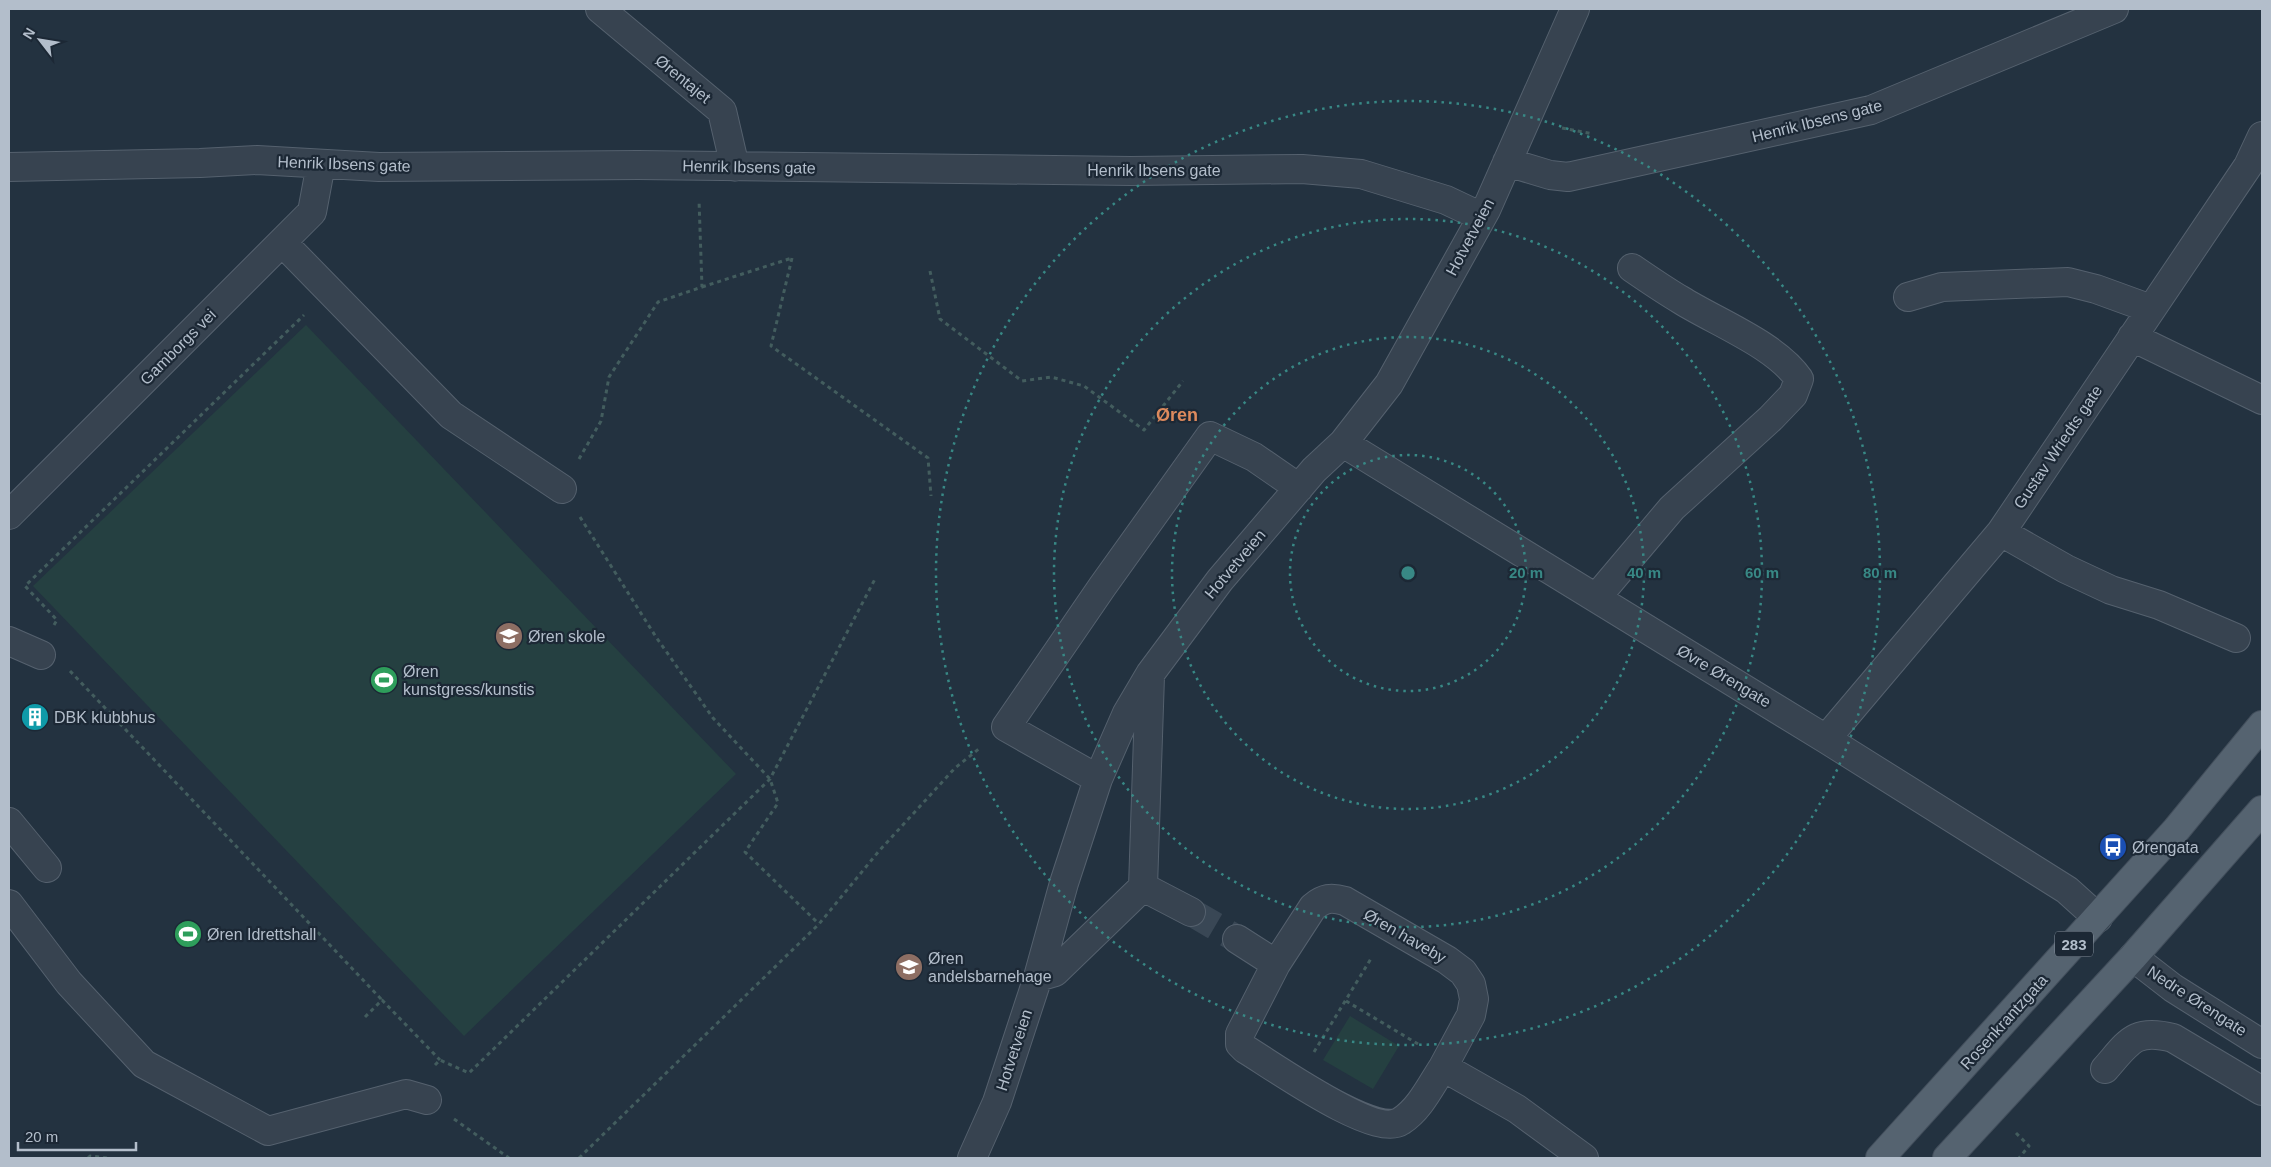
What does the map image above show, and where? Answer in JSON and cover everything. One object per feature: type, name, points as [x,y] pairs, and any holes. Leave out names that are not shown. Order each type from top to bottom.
[{"type":"main road","name":"Rosenkrantzgata","points":[[1880,1158],[2176,830],[2262,725]]},
{"type":"main road","points":[[1947,1158],[2133,957],[2262,810]]},
{"type":"street","name":"Ørentajet","points":[[600,9],[722,111],[735,167]]},
{"type":"street","name":"Hotvetveien","points":[[972,1158],[997,1102],[1038,977],[1064,883],[1098,779],[1127,713],[1150,674],[1220,580],[1314,470],[1342,443],[1389,384],[1482,217],[1575,9]]},
{"type":"street","name":"Henrik Ibsens gate","points":[[1507,162],[1550,175],[1568,177],[1871,110],[2114,9]]},
{"type":"street","name":"Gustav Wriedts gate","points":[[1826,739],[2001,532],[2248,166],[2261,141]]},
{"type":"street","name":"Henrik Ibsens gate","points":[[9,168],[257,160],[379,167],[621,165],[952,168],[1131,172],[1302,169],[1361,174],[1446,200],[1482,217]]},
{"type":"street","name":"Gamborgs vei","points":[[9,515],[312,212],[321,164]]},
{"type":"street","points":[[282,242],[452,415],[562,489]]},
{"type":"street","points":[[1596,598],[1672,508],[1794,395],[1799,379],[1787,366],[1763,348],[1680,300],[1632,268]]},
{"type":"street","points":[[1908,297],[1942,286],[2068,282],[2096,289],[2151,309]]},
{"type":"street","points":[[2132,337],[2262,400]]},
{"type":"street","points":[[1098,779],[1006,727],[1102,587],[1210,436],[1254,457],[1300,488]]},
{"type":"street","name":"Øvre Ørengate","points":[[1342,443],[1826,739],[2068,890],[2098,918]]},
{"type":"street","points":[[2001,532],[2066,569],[2111,590],[2159,605],[2236,638]]},
{"type":"street","points":[[9,640],[41,655]]},
{"type":"street","points":[[1038,977],[1055,972],[1143,887],[1150,674]]},
{"type":"street","points":[[9,822],[47,868]]},
{"type":"street","points":[[1143,887],[1191,912]]},
{"type":"street","name":"Øren haveby","points":[[1333,898],[1345,901],[1390,927],[1463,972],[1471,984],[1474,999],[1471,1015],[1443,1067],[1415,1109],[1400,1122],[1387,1125],[1371,1122],[1345,1110],[1296,1080],[1246,1049],[1240,1044],[1240,1034],[1276,964],[1313,907],[1321,900],[1333,898]]},
{"type":"street","points":[[9,904],[69,983],[144,1064],[268,1132],[417,1097]]},
{"type":"street","points":[[1236,939],[1276,964]]},
{"type":"street","name":"Nedre Ørengate","points":[[2133,957],[2173,988],[2262,1044]]},
{"type":"street","points":[[2201,1055],[2224,1020]]},
{"type":"street","points":[[2106,1069],[2127,1044],[2137,1037],[2148,1035],[2173,1038],[2262,1091]]},
{"type":"street","points":[[1443,1067],[1517,1109],[1584,1158]]},
{"type":"path","points":[[1562,128],[1588,134],[1597,133]]},
{"type":"path","points":[[699,197],[702,287]]},
{"type":"path","points":[[819,924],[745,852],[778,803],[770,779],[713,718],[656,636],[562,489],[601,421],[609,377],[658,302],[792,258],[771,346],[928,458],[931,496]]},
{"type":"path","points":[[930,271],[940,319],[1022,382],[1050,377],[1084,386],[1144,430],[1183,382]]},
{"type":"path","points":[[307,312],[25,586],[56,620],[41,655],[69,671],[440,1060],[469,1073],[770,779],[875,579]]},
{"type":"path","points":[[579,1158],[819,924],[879,851],[955,768],[1006,727]]},
{"type":"path","points":[[1296,1080],[1390,927]]},
{"type":"path","points":[[365,1017],[382,1000]]},
{"type":"path","points":[[1346,1001],[1421,1046]]},
{"type":"path","points":[[440,1060],[417,1097],[509,1158]]},
{"type":"path","points":[[2011,1129],[2029,1146],[2019,1158]]},
{"type":"path","points":[[88,1158],[90,1156],[108,1158]]},
{"type":"green space","name":"Øren kunstgress/kunstis","points":[[306,325],[736,774],[464,1036],[33,586]]},
{"type":"green space","points":[[1350,1016],[1399,1046],[1373,1089],[1323,1060]]},
{"type":"tunnel","points":[[1191,912],[1237,939]]},
{"type":"place","name":"Øren skole","points":[[509,636]]},
{"type":"place","name":"Øren kunstgress/kunstis","points":[[384,680]]},
{"type":"place","name":"DBK klubbhus","points":[[35,717]]},
{"type":"place","name":"Ørengata","points":[[2113,847]]},
{"type":"place","name":"Øren Idrettshall","points":[[188,934]]},
{"type":"place","name":"Øren andelsbarnehage","points":[[909,967]]},
{"type":"district","name":"Øren","points":[[1177,415]]}]
